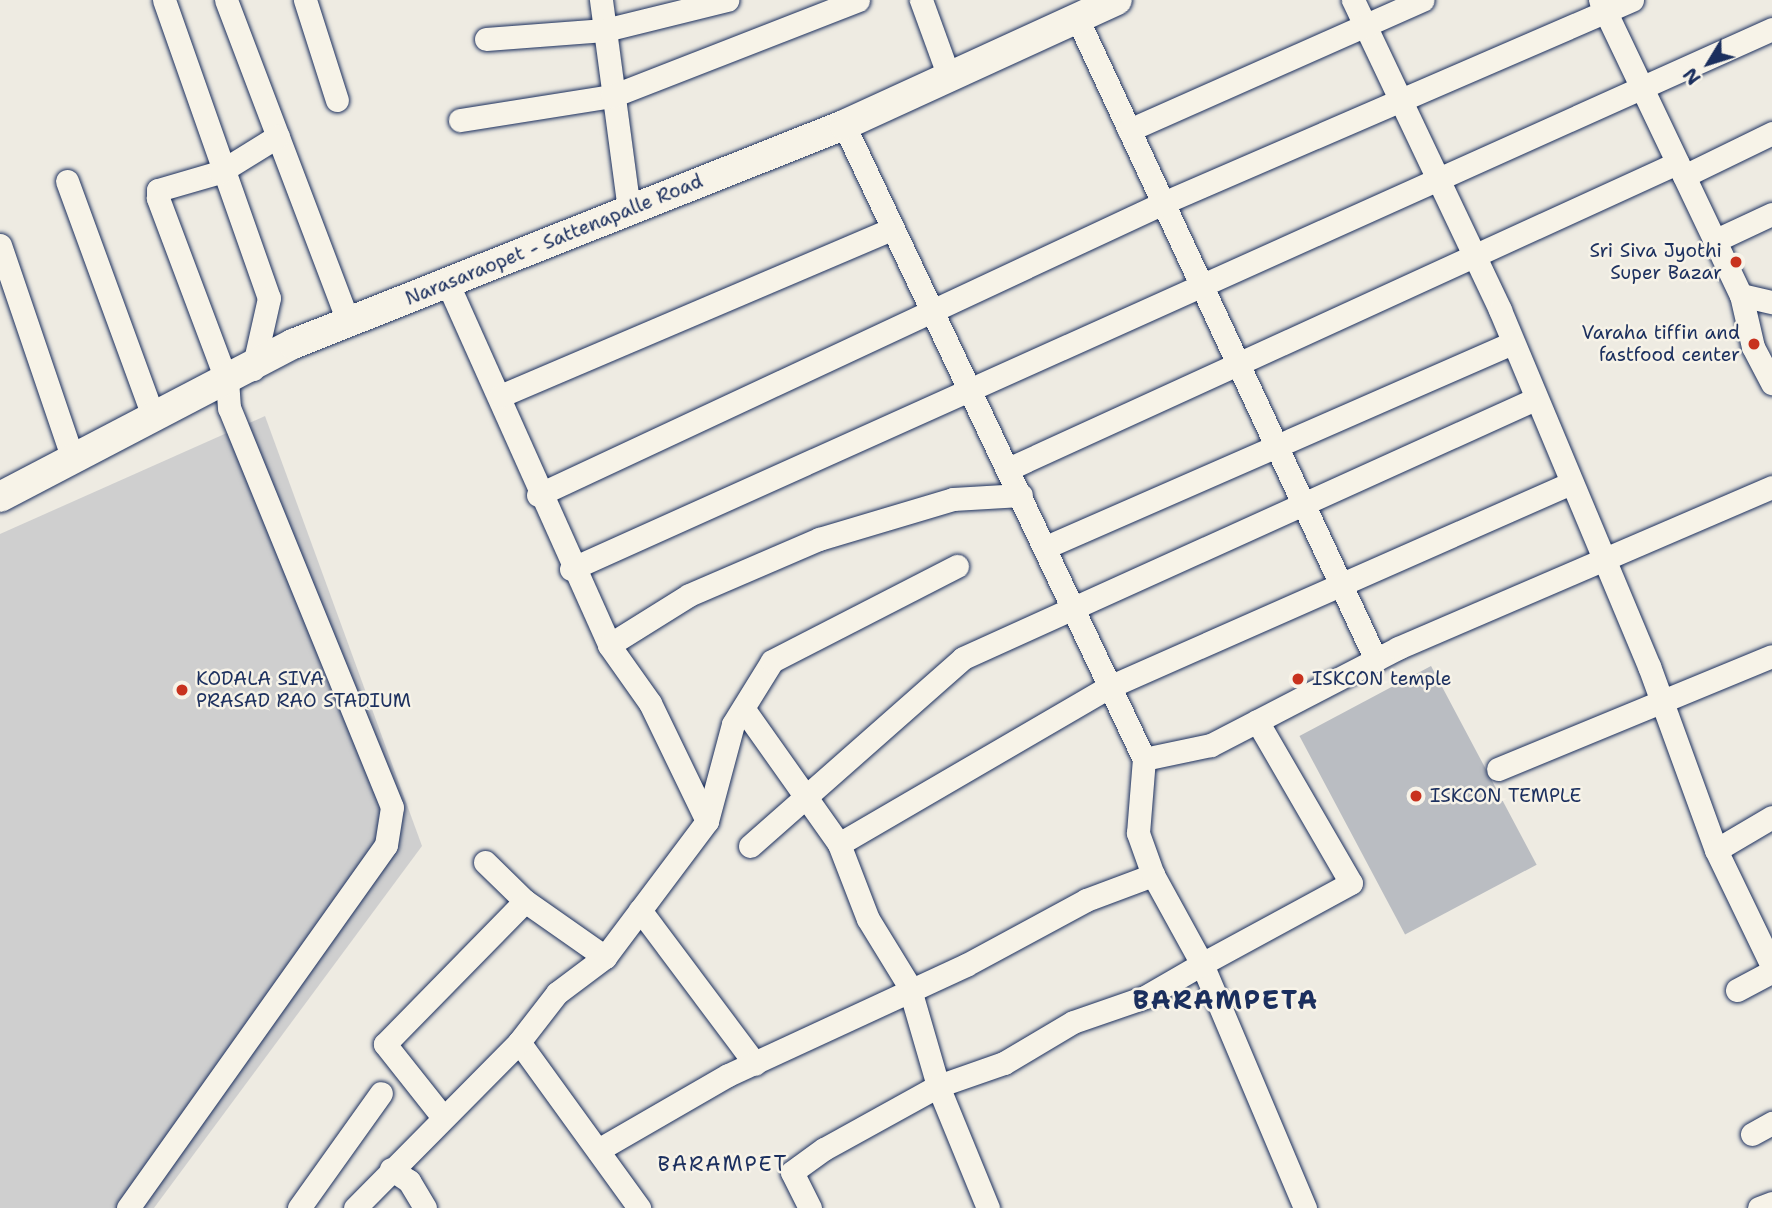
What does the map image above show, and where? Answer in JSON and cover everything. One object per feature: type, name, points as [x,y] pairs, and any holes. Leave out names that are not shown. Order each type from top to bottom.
[{"type":"main road","name":"Narasaraopet - Sattenapalle Road","points":[[0,497],[348,322],[844,125],[1117,0]]},
{"type":"street","points":[[128,1208],[386,845],[392,807],[229,408],[269,298],[220,172],[164,0]]},
{"type":"street","points":[[226,0],[348,322]]},
{"type":"street","points":[[305,0],[337,100]]},
{"type":"street","points":[[601,0],[629,210]]},
{"type":"street","points":[[486,39],[605,30],[727,0]]},
{"type":"street","points":[[460,120],[612,96],[859,0]]},
{"type":"street","points":[[921,0],[949,77]]},
{"type":"street","points":[[1353,0],[1512,343],[1533,400],[1604,559],[1662,703],[1716,850],[1772,968],[1737,990]]},
{"type":"street","points":[[1129,130],[1422,0]]},
{"type":"street","points":[[538,495],[933,314],[1163,203],[1402,104],[1603,6],[1632,0]]},
{"type":"street","points":[[1603,6],[1741,295],[1753,347],[1772,383]]},
{"type":"street","points":[[1077,18],[1376,660]]},
{"type":"street","points":[[571,569],[970,392],[1436,177],[1642,89],[1772,29]]},
{"type":"street","points":[[844,125],[1074,606],[1144,759],[1138,833],[1153,875],[1202,964],[1305,1208]]},
{"type":"street","points":[[1008,470],[1239,366],[1473,254],[1772,133]]},
{"type":"street","points":[[240,375],[158,198],[158,190],[220,172],[278,136]]},
{"type":"street","points":[[67,181],[154,419]]},
{"type":"street","points":[[1714,241],[1772,214]]},
{"type":"street","points":[[500,397],[893,228]]},
{"type":"street","points":[[0,245],[73,460]]},
{"type":"street","points":[[447,282],[500,397],[538,495],[571,569],[609,645],[650,703],[707,821]]},
{"type":"street","points":[[1741,295],[1772,302]]},
{"type":"street","points":[[1046,547],[1512,343]]},
{"type":"street","points":[[750,846],[963,657],[1533,400]]},
{"type":"street","points":[[839,844],[1110,687],[1571,482]]},
{"type":"street","points":[[1144,759],[1211,745],[1376,660],[1772,487]]},
{"type":"street","points":[[609,645],[689,595],[819,539],[953,499],[1021,495]]},
{"type":"street","points":[[355,1208],[442,1116],[519,1042],[557,993],[605,957],[707,821],[733,723],[745,710],[772,661],[957,566]]},
{"type":"street","points":[[1497,769],[1772,656]]},
{"type":"street","points":[[745,710],[808,796],[839,844],[868,919],[909,986],[938,1086],[988,1208]]},
{"type":"street","points":[[810,1208],[792,1172],[938,1086],[1004,1063],[1073,1022],[1145,997],[1351,883],[1257,721]]},
{"type":"street","points":[[1716,850],[1772,817]]},
{"type":"street","points":[[485,862],[525,901],[605,957]]},
{"type":"street","points":[[598,1150],[755,1063],[909,986],[966,965],[1086,900],[1153,875]]},
{"type":"street","points":[[442,1116],[385,1044],[525,901]]},
{"type":"street","points":[[640,910],[755,1063]]},
{"type":"street","points":[[519,1042],[639,1208]]},
{"type":"street","points":[[299,1208],[381,1093]]},
{"type":"street","points":[[391,1169],[408,1181],[425,1208]]},
{"type":"street","points":[[1759,1208],[1772,1203]]},
{"type":"shaded area","name":"KODALA SIVA PRASAD RAO STADIUM","points":[[265,416],[422,846],[154,1208],[0,1208],[0,534]]},
{"type":"building","name":"ISKCON TEMPLE","points":[[1431,666],[1537,865],[1405,935],[1299,736]]},
{"type":"place","name":"Sri Siva Jyothi Super Bazar","points":[[1736,262]]},
{"type":"place","name":"Varaha tiffin and fastfood center","points":[[1754,344]]},
{"type":"place","name":"ISKCON temple","points":[[1298,679]]},
{"type":"place","name":"KODALA SIVA PRASAD RAO STADIUM","points":[[182,690]]},
{"type":"place","name":"ISKCON TEMPLE","points":[[1416,796]]},
{"type":"district","name":"BARAMPETA","points":[[1226,1000]]},
{"type":"district","name":"BARAMPET","points":[[723,1164]]}]
